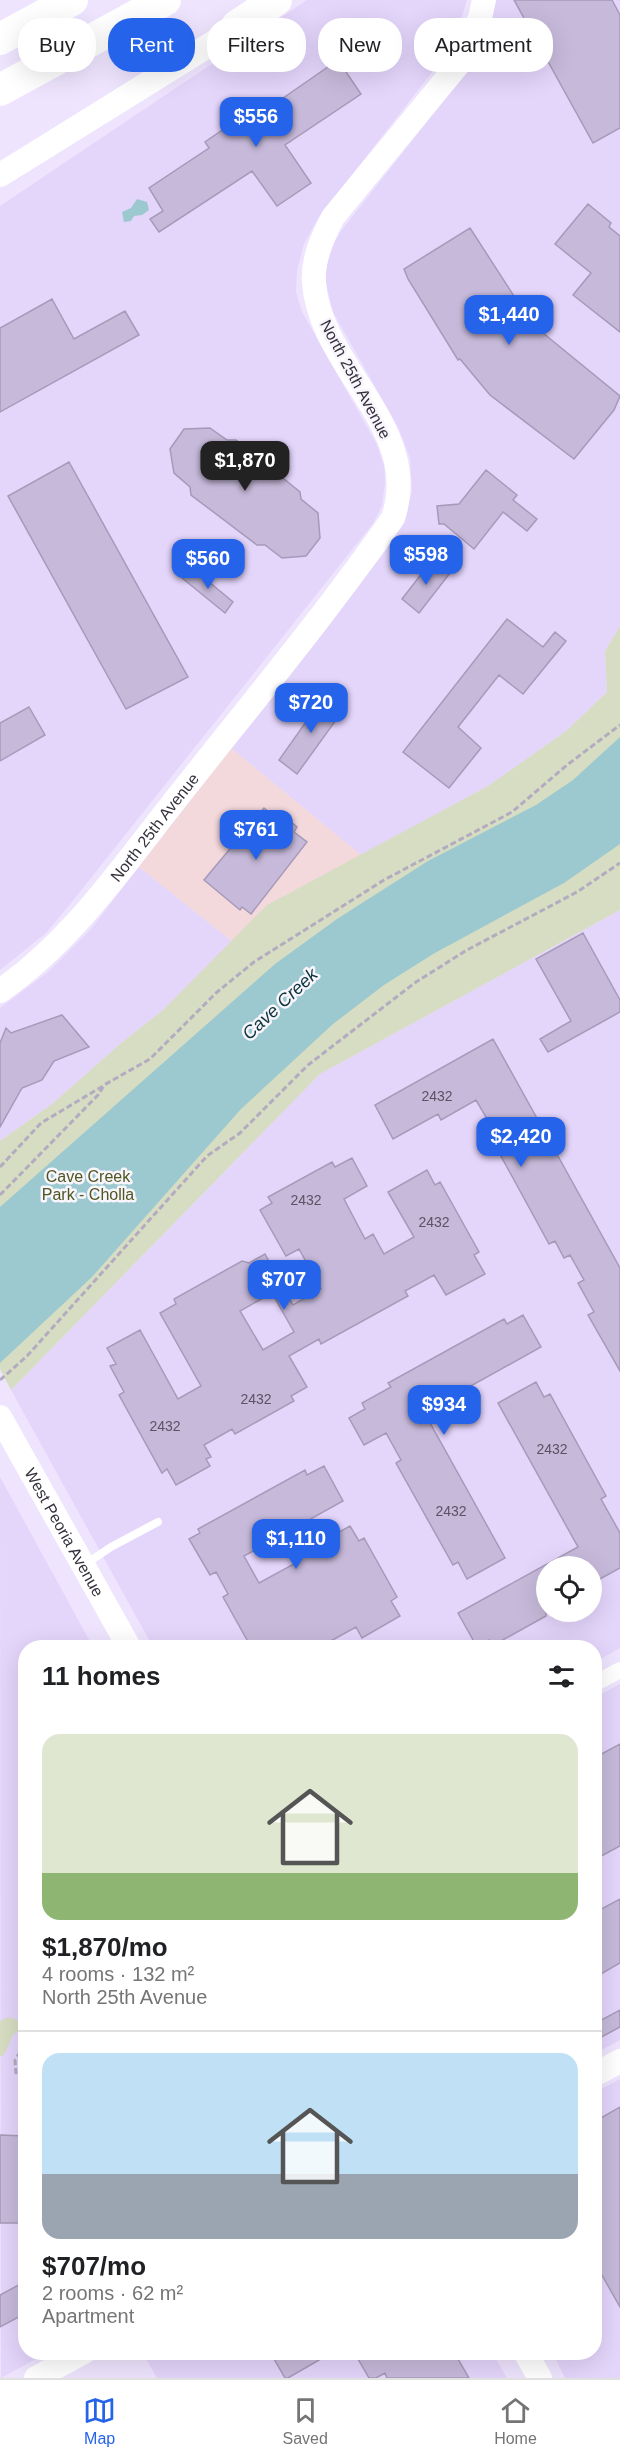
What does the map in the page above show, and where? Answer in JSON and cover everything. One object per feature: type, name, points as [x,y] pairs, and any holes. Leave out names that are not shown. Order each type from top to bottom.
[{"type":"highway","points":[[0,19],[35,0]]},
{"type":"highway","points":[[0,39],[72,0]]},
{"type":"highway","points":[[0,68],[124,0]]},
{"type":"highway","points":[[0,90],[165,0]]},
{"type":"highway","points":[[249,18],[276,0]]},
{"type":"street","points":[[253,18],[290,0]]},
{"type":"street","name":"North 25th Avenue","points":[[0,991],[46,954],[78,921],[230,731],[393,518],[399,501],[399,478],[389,437],[331,338],[320,311],[313,281],[321,238],[333,217],[457,66],[480,18],[484,0]]},
{"type":"street","points":[[0,175],[207,45]]},
{"type":"street","name":"West Peoria Avenue","points":[[0,1417],[125,1640]]},
{"type":"street","points":[[602,1680],[620,1670]]},
{"type":"street","points":[[602,2071],[620,2061]]},
{"type":"street","points":[[36,2378],[69,2360]]},
{"type":"street","points":[[530,2360],[540,2378]]},
{"type":"lane","points":[[83,1566],[111,1547],[158,1522]]},
{"type":"path","points":[[0,1167],[41,1123],[150,1059],[216,993],[254,962],[384,880],[512,813],[567,765],[620,725]]},
{"type":"path","points":[[0,1380],[27,1356],[207,1156],[240,1133],[308,1065],[430,973],[577,892],[620,863]]},
{"type":"path","points":[[0,1195],[99,1094],[104,1085]]},
{"type":"path","points":[[16,2074],[15,2060],[18,2055]]},
{"type":"shaded area","points":[[307,0],[467,0],[461,18],[414,18],[414,72],[432,72],[318,218],[304,244],[297,270],[296,292],[302,312],[376,443],[384,466],[385,483],[382,505],[374,522],[71,903],[46,933],[0,970],[0,206],[207,67],[207,72],[306,72],[306,18],[280,18]]},
{"type":"shaded area","points":[[493,0],[620,0],[620,626],[605,651],[607,692],[566,731],[488,786],[361,855],[231,748],[384,553],[401,526],[412,492],[410,458],[398,427],[333,312],[325,280],[329,252],[341,231],[466,72],[553,72],[553,18],[488,18]]},
{"type":"shaded area","points":[[231,748],[361,855],[267,905],[233,942],[139,867]]},
{"type":"shaded area","points":[[139,867],[233,942],[163,1010],[120,1044],[52,1104],[0,1141],[0,1008],[48,972],[91,929]]},
{"type":"shaded area","points":[[620,910],[620,1648],[602,1658],[602,1640],[149,1640],[11,1390],[320,1074]]},
{"type":"shaded area","points":[[0,1477],[89,1640],[18,1640],[18,2360],[34,2360],[1,2378]]},
{"type":"shaded area","points":[[620,1684],[620,2040],[602,2050],[602,1694]]},
{"type":"shaded area","points":[[620,2079],[620,2378],[565,2378],[556,2360],[602,2360],[602,2089]]},
{"type":"shaded area","points":[[147,2360],[497,2360],[507,2378],[157,2378]]},
{"type":"green space","name":"Cave Creek Park - Cholla","points":[[620,626],[620,910],[320,1074],[11,1390],[0,1369],[0,1141],[52,1104],[120,1044],[163,1010],[267,905],[488,786],[566,731],[607,692],[605,651]]},
{"type":"green space","points":[[9,2017],[17,2020],[18,2031],[13,2035],[4,2055],[0,2056],[0,2021]]},
{"type":"water","points":[[137,199],[147,202],[149,210],[142,215],[134,216],[131,221],[124,222],[122,212],[131,208]]},
{"type":"water","name":"Cave Creek","points":[[620,737],[620,844],[564,883],[433,954],[384,985],[333,1024],[241,1109],[92,1277],[0,1363],[0,1207],[275,964],[337,919],[428,861],[536,805],[573,780]]},
{"type":"building","points":[[514,0],[612,0],[620,15],[620,128],[593,143],[553,71],[553,18],[524,18]]},
{"type":"building","points":[[321,72],[346,72],[361,94],[285,145],[311,183],[277,206],[252,171],[159,232],[150,219],[163,211],[149,188],[209,148],[205,142],[266,100],[270,107]]},
{"type":"building","points":[[588,204],[611,223],[609,227],[620,236],[620,332],[573,295],[591,273],[555,244]]},
{"type":"building","points":[[470,228],[532,324],[620,396],[614,410],[574,459],[490,395],[460,359],[458,360],[408,279],[404,269]]},
{"type":"building","points":[[52,299],[74,339],[125,311],[139,335],[0,412],[0,328]]},
{"type":"building","points":[[210,428],[227,440],[236,440],[300,492],[301,499],[318,513],[320,538],[306,556],[282,558],[265,545],[257,545],[191,495],[190,487],[174,473],[170,449],[184,429]]},
{"type":"building","points":[[69,462],[188,677],[126,709],[8,496]]},
{"type":"building","points":[[486,470],[517,495],[513,500],[537,519],[527,531],[503,512],[474,549],[444,524],[439,524],[437,506],[459,504]]},
{"type":"building","points":[[433,559],[450,573],[419,613],[402,599]]},
{"type":"building","points":[[191,567],[233,602],[225,613],[182,578]]},
{"type":"building","points":[[507,619],[543,647],[555,632],[566,641],[523,694],[499,675],[458,727],[481,748],[449,788],[403,752]]},
{"type":"building","points":[[325,695],[344,709],[297,774],[279,760]]},
{"type":"building","points":[[29,707],[45,735],[0,761],[0,723]]},
{"type":"building","points":[[264,808],[278,819],[282,815],[297,827],[294,832],[307,842],[251,914],[242,907],[240,910],[204,880]]},
{"type":"building","points":[[583,933],[620,1000],[620,1012],[548,1052],[540,1039],[571,1021],[536,959]]},
{"type":"building","points":[[62,1015],[89,1047],[54,1061],[42,1080],[22,1088],[0,1127],[0,1043],[6,1028],[11,1033]]},
{"type":"building","points":[[493,1039],[620,1268],[620,1371],[588,1315],[594,1312],[578,1283],[584,1280],[570,1255],[564,1258],[555,1241],[549,1244],[485,1127],[490,1124],[476,1100],[441,1120],[438,1114],[393,1139],[375,1105]]},
{"type":"building","points":[[352,1158],[367,1186],[344,1199],[365,1239],[373,1234],[384,1254],[414,1237],[388,1192],[427,1170],[435,1185],[440,1182],[479,1252],[474,1255],[485,1274],[446,1295],[434,1275],[405,1291],[408,1296],[321,1344],[319,1339],[289,1356],[307,1387],[291,1396],[294,1401],[235,1434],[232,1429],[204,1445],[211,1457],[206,1459],[210,1466],[176,1485],[167,1469],[162,1473],[119,1395],[124,1392],[110,1366],[116,1364],[107,1348],[140,1330],[178,1399],[201,1386],[160,1313],[176,1304],[174,1299],[242,1261],[249,1263],[265,1254],[293,1305],[321,1289],[299,1249],[286,1256],[260,1210],[272,1203],[268,1197],[332,1162],[335,1167]],"holes":[[[272,1293],[294,1332],[263,1350],[240,1311]]]},
{"type":"building","points":[[523,1315],[541,1347],[424,1412],[505,1558],[467,1579],[458,1562],[453,1565],[396,1463],[401,1460],[386,1433],[364,1445],[349,1418],[365,1409],[362,1403],[391,1387],[388,1383],[504,1319],[507,1324]]},
{"type":"building","points":[[536,1382],[544,1397],[550,1394],[606,1496],[601,1499],[620,1533],[620,1568],[602,1578],[602,1556],[562,1556],[578,1547],[498,1403]]},
{"type":"building","points":[[324,1466],[343,1501],[244,1556],[259,1583],[294,1564],[293,1561],[313,1550],[312,1547],[350,1526],[359,1541],[364,1538],[397,1597],[391,1601],[400,1616],[362,1638],[356,1627],[333,1640],[247,1640],[223,1597],[228,1594],[216,1572],[210,1575],[189,1539],[200,1533],[198,1529],[305,1470],[307,1475]]},
{"type":"building","points":[[536,1570],[536,1622],[503,1640],[473,1640],[458,1613]]},
{"type":"building","points":[[620,1744],[620,1846],[602,1856],[602,1754]]},
{"type":"building","points":[[620,1899],[620,1963],[602,1973],[602,1909]]},
{"type":"building","points":[[620,2010],[620,2027],[602,2037],[602,2020]]},
{"type":"building","points":[[620,2107],[620,2307],[602,2275],[602,2117]]},
{"type":"building","points":[[0,2135],[18,2136],[18,2223],[0,2223]]},
{"type":"building","points":[[18,2285],[18,2317],[0,2327],[0,2295]]},
{"type":"building","points":[[275,2360],[319,2360],[288,2378],[285,2378]]},
{"type":"building","points":[[359,2360],[459,2360],[469,2378],[387,2378],[385,2373],[376,2378],[369,2378]]}]
